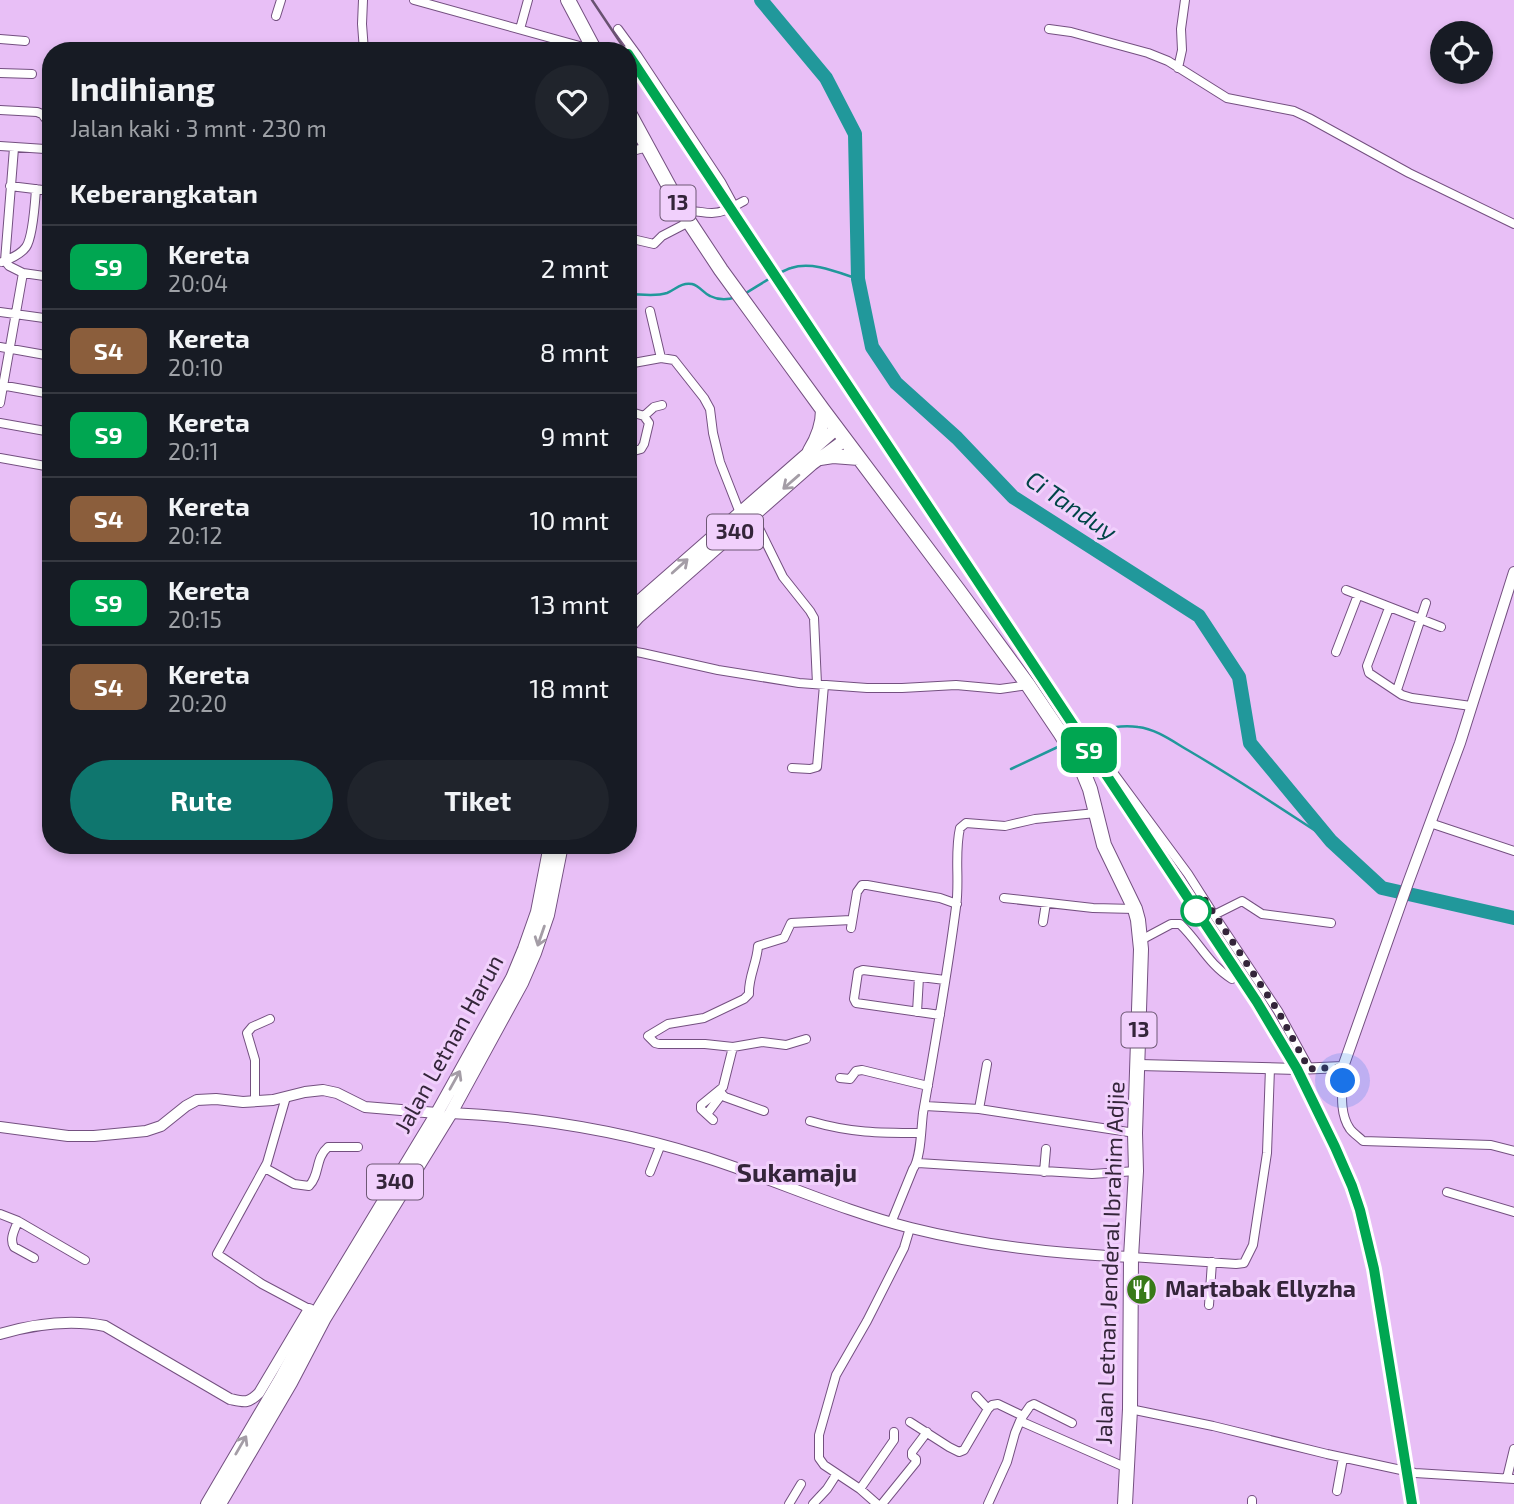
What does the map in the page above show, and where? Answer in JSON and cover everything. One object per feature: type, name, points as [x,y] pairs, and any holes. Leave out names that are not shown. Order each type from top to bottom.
[{"type":"highway","points":[[568,0],[591,42]]},
{"type":"highway","name":"13","points":[[637,128],[687,218],[740,296],[841,434]]},
{"type":"highway","points":[[823,410],[815,454],[859,458]]},
{"type":"highway","name":"Jalan Letnan Jenderal Ibrahim Adjie","points":[[841,434],[1028,685],[1070,748],[1090,789],[1104,845],[1135,909],[1141,940],[1139,1065],[1125,1504]]},
{"type":"main road","name":"340","points":[[637,618],[658,593],[740,513],[841,434]]},
{"type":"main road","name":"340","points":[[637,606],[658,593],[753,516],[815,454]]},
{"type":"main road","name":"Jalan Letnan Harun","points":[[220,1504],[291,1383],[317,1313],[451,1112],[522,983],[549,854]]},
{"type":"main road","name":"Jalan Letnan Harun","points":[[206,1504],[437,1113],[512,978],[526,960],[548,915],[560,854]]},
{"type":"street","points":[[276,16],[281,0]]},
{"type":"street","points":[[363,0],[363,42]]},
{"type":"street","points":[[414,0],[442,4],[566,42]]},
{"type":"street","points":[[520,29],[528,0]]},
{"type":"street","points":[[1178,68],[1182,50],[1181,29],[1185,0]]},
{"type":"street","points":[[618,29],[628,42]]},
{"type":"street","points":[[1049,29],[1071,32],[1148,53],[1168,61],[1227,98],[1294,111],[1409,173],[1514,224]]},
{"type":"street","points":[[0,39],[25,41]]},
{"type":"street","points":[[637,55],[734,206]]},
{"type":"street","points":[[0,73],[32,74]]},
{"type":"street","points":[[0,110],[42,114]]},
{"type":"street","points":[[0,146],[42,149]]},
{"type":"street","points":[[2,261],[14,148]]},
{"type":"street","points":[[637,150],[648,148]]},
{"type":"street","points":[[10,186],[42,190]]},
{"type":"street","points":[[2,261],[20,253],[30,240],[36,189]]},
{"type":"street","points":[[637,240],[654,244],[695,210],[714,213],[744,201]]},
{"type":"street","points":[[2,261],[23,273],[42,276]]},
{"type":"street","points":[[0,403],[23,273]]},
{"type":"street","points":[[650,311],[661,358]]},
{"type":"street","points":[[0,312],[42,318]]},
{"type":"street","points":[[0,346],[42,354]]},
{"type":"street","points":[[637,362],[661,358],[674,360],[704,398],[710,409],[720,462],[740,513]]},
{"type":"street","points":[[2,385],[42,392]]},
{"type":"street","points":[[644,416],[654,407],[662,405]]},
{"type":"street","points":[[637,414],[644,416],[649,423],[644,444],[637,450]]},
{"type":"street","points":[[0,423],[42,430]]},
{"type":"street","points":[[0,458],[42,465]]},
{"type":"street","points":[[753,516],[783,577],[814,618],[820,685],[817,767],[792,768]]},
{"type":"street","points":[[1514,572],[1460,743],[1343,1067],[1342,1108],[1350,1130],[1363,1141],[1491,1145],[1514,1151]]},
{"type":"street","points":[[1346,590],[1441,627]]},
{"type":"street","points":[[1336,652],[1358,595]]},
{"type":"street","points":[[1397,690],[1426,603]]},
{"type":"street","points":[[1389,608],[1367,666],[1372,675],[1402,695],[1471,706]]},
{"type":"street","points":[[637,652],[718,670],[820,685],[879,688],[956,685],[1000,689],[1028,685]]},
{"type":"street","points":[[1081,767],[1086,759],[1082,749],[1090,743],[1188,874],[1278,1011],[1309,1069]]},
{"type":"street","points":[[891,1223],[912,1170],[918,1163],[920,1133],[957,904],[958,836],[962,825],[974,823],[1005,826],[1035,818],[1096,813]]},
{"type":"street","points":[[1430,824],[1514,851]]},
{"type":"street","points":[[806,1039],[786,1045],[762,1042],[733,1047],[659,1044],[648,1036],[668,1024],[698,1020],[744,999],[749,994],[758,946],[784,938],[791,923],[851,924],[857,892],[862,885],[940,898],[957,904]]},
{"type":"street","points":[[1004,898],[1093,908],[1135,909]]},
{"type":"street","points":[[1214,915],[1241,901],[1262,914],[1331,923]]},
{"type":"street","points":[[1043,922],[1046,903]]},
{"type":"street","points":[[1141,940],[1171,924],[1180,924],[1200,950],[1223,974],[1232,979]]},
{"type":"street","points":[[940,1015],[858,1004],[854,999],[860,970],[945,980]]},
{"type":"street","points":[[916,1012],[919,977]]},
{"type":"street","points":[[255,1101],[255,1060],[247,1033],[252,1027],[270,1020]]},
{"type":"street","points":[[710,1117],[727,1078],[733,1047]]},
{"type":"street","points":[[979,1109],[987,1065]]},
{"type":"street","points":[[1139,1065],[1270,1069],[1343,1067]]},
{"type":"street","points":[[451,1112],[591,1127],[661,1144],[891,1223],[964,1241],[1063,1253],[1236,1264],[1244,1263],[1253,1245],[1267,1153],[1270,1069]]},
{"type":"street","points":[[841,1078],[850,1079],[856,1071],[864,1070],[928,1086]]},
{"type":"street","points":[[0,1127],[68,1136],[146,1131],[161,1126],[186,1106],[204,1099],[274,1100],[323,1090],[337,1093],[365,1107],[437,1113]]},
{"type":"street","points":[[721,1092],[764,1111]]},
{"type":"street","points":[[0,1334],[45,1324],[98,1325],[113,1330],[230,1399],[252,1401],[317,1313],[262,1284],[217,1254],[269,1159],[286,1097]]},
{"type":"street","points":[[925,1107],[979,1109],[1135,1133]]},
{"type":"street","points":[[810,1121],[850,1131],[920,1133]]},
{"type":"street","points":[[650,1172],[661,1144]]},
{"type":"street","points":[[265,1168],[294,1184],[309,1186],[316,1176],[320,1156],[328,1147],[358,1147]]},
{"type":"street","points":[[1045,1172],[1046,1149]]},
{"type":"street","points":[[918,1163],[1092,1174],[1136,1171]]},
{"type":"street","points":[[1447,1192],[1514,1212]]},
{"type":"street","points":[[0,1214],[18,1221],[85,1261]]},
{"type":"street","points":[[18,1221],[12,1244],[34,1258]]},
{"type":"street","points":[[877,1504],[824,1465],[819,1458],[819,1435],[836,1375],[904,1248],[910,1228]]},
{"type":"street","points":[[1209,1305],[1212,1262]]},
{"type":"street","points":[[976,1396],[988,1409]]},
{"type":"street","points":[[910,1422],[955,1451],[961,1451],[988,1409],[998,1404],[1021,1419],[1127,1468]]},
{"type":"street","points":[[988,1504],[1007,1462],[1021,1419],[1030,1406],[1034,1404],[1072,1423]]},
{"type":"street","points":[[1130,1409],[1415,1473],[1510,1478],[1514,1449]]},
{"type":"street","points":[[860,1489],[894,1440],[894,1432]]},
{"type":"street","points":[[882,1504],[916,1462],[912,1452],[926,1432]]},
{"type":"street","points":[[1336,1491],[1343,1458]]},
{"type":"street","points":[[813,1504],[836,1475]]},
{"type":"street","points":[[789,1504],[801,1483]]},
{"type":"waterway","name":"Ci Tanduy","points":[[761,0],[826,78],[855,134],[858,279],[872,347],[896,383],[957,438],[1013,497],[1199,616],[1239,677],[1250,743],[1331,841],[1382,888],[1514,918]]},
{"type":"waterway","points":[[746,293],[780,273],[799,266],[824,268],[858,279]]},
{"type":"waterway","points":[[637,294],[662,294],[688,284],[695,285],[716,298],[736,297]]},
{"type":"waterway","points":[[1071,741],[1113,727],[1130,726],[1152,730],[1227,774],[1331,841]]},
{"type":"waterway","points":[[1011,769],[1062,745]]},
{"type":"railway","points":[[592,0],[620,42]]},
{"type":"railway","points":[[637,68],[1257,1002],[1297,1069],[1335,1147],[1360,1210],[1374,1269],[1412,1504]]},
{"type":"train","name":"S9","points":[[637,68],[1257,1002],[1297,1069],[1352,1186],[1368,1240],[1412,1504]]},
{"type":"place","name":"Martabak Ellyzha","points":[[1142,1289]]},
{"type":"district","name":"Sukamaju","points":[[797,1173]]},
{"type":"route","points":[[1196,911],[1201,894],[1278,1011],[1309,1069],[1343,1067],[1343,1081]]}]
